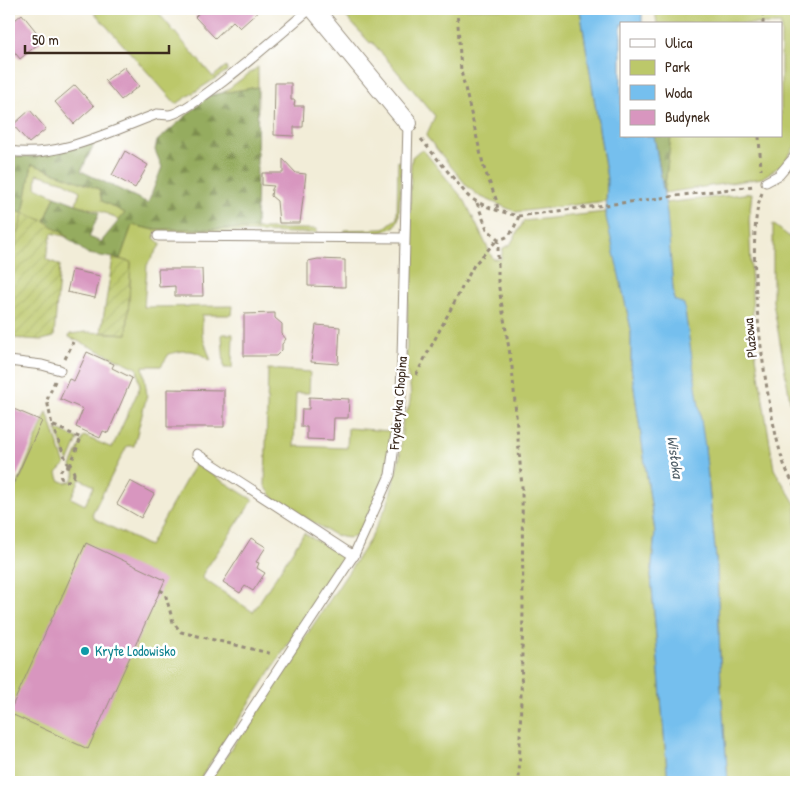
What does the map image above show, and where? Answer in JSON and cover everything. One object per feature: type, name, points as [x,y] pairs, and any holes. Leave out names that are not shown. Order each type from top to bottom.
[{"type":"street","points":[[314,9],[408,123]]},
{"type":"lane","points":[[9,151],[29,153],[70,146],[157,114],[169,116],[182,110],[215,87],[310,9]]},
{"type":"lane","name":"Fryderyka Chopina","points":[[204,782],[354,556],[390,475],[401,397],[408,123]]},
{"type":"lane","points":[[766,182],[784,170],[796,154]]},
{"type":"lane","points":[[158,236],[404,238]]},
{"type":"lane","points":[[9,361],[42,365],[60,370]]},
{"type":"lane","points":[[196,454],[354,556]]},
{"type":"path","points":[[457,9],[460,71],[484,168],[496,199],[498,211]]},
{"type":"path","points":[[763,9],[763,22]]},
{"type":"path","points":[[408,123],[468,196],[476,202],[498,211],[519,216],[536,216],[752,186]]},
{"type":"path","points":[[759,138],[760,163],[766,182]]},
{"type":"path","name":"Plażowa","points":[[766,182],[759,201],[754,228],[754,253],[763,352],[772,416],[783,462],[796,489]]},
{"type":"path","points":[[476,202],[487,229],[498,239],[505,239],[511,234],[519,216]]},
{"type":"path","points":[[401,397],[474,265],[498,239]]},
{"type":"path","points":[[498,239],[498,282],[512,366],[522,487],[523,611],[519,782]]},
{"type":"path","points":[[69,468],[66,466],[62,469],[61,478],[71,479],[74,474],[72,469],[69,468],[52,425],[46,400],[73,342]]},
{"type":"path","points":[[52,425],[81,438],[69,468]]},
{"type":"path","points":[[160,590],[165,593],[173,622],[181,632],[286,656]]},
{"type":"green space","points":[[155,9],[213,77],[226,66],[227,71],[176,104],[92,10]]},
{"type":"green space","points":[[339,9],[580,9],[607,179],[606,201],[516,212],[479,196],[467,186],[426,136],[435,116],[372,42],[370,43]]},
{"type":"green space","points":[[655,9],[796,9],[796,145],[783,164],[762,178],[664,193],[671,138],[782,138],[782,22],[657,22]]},
{"type":"green space","points":[[258,67],[258,87],[222,93],[224,92]]},
{"type":"green space","points":[[258,87],[256,229],[151,229],[132,225],[120,259],[88,254],[45,221],[55,196],[99,213],[89,237],[101,242],[125,213],[102,201],[99,189],[32,164],[23,213],[9,210],[9,157],[39,156],[95,142],[81,171],[148,203],[162,167],[155,150],[157,141],[210,95]]},
{"type":"green space","points":[[654,138],[671,138],[664,193]]},
{"type":"green space","points":[[420,150],[424,151],[465,201],[493,259],[501,259],[503,248],[510,245],[524,221],[606,212],[631,329],[631,367],[655,532],[651,576],[668,782],[209,782],[369,541],[388,503],[400,456],[403,417],[409,407],[411,394],[406,370],[411,166],[412,157]]},
{"type":"green space","points":[[398,161],[402,162],[399,217],[395,226],[381,233],[344,232],[345,230],[383,229],[397,218]]},
{"type":"green space","points":[[32,164],[99,189],[102,201],[126,213],[118,221],[105,213],[76,204],[80,191],[65,182],[37,174],[36,187],[55,196],[45,221],[23,214],[17,238],[9,242],[9,210],[23,213]]},
{"type":"green space","points":[[752,193],[749,219],[754,343],[774,469],[796,505],[796,782],[728,782],[721,687],[717,569],[705,447],[674,300],[665,203]]},
{"type":"green space","points":[[23,213],[45,221],[68,237],[52,233],[46,259],[60,265],[54,337],[42,340],[9,338],[9,274]]},
{"type":"green space","points":[[773,224],[796,242],[796,435],[773,302]]},
{"type":"green space","points":[[132,225],[151,229],[317,229],[317,233],[156,232],[154,238],[161,244],[147,265],[144,307],[233,306],[232,315],[202,315],[202,335],[211,361],[196,352],[182,351],[169,354],[161,366],[143,366],[147,395],[134,446],[127,446],[92,514],[95,519],[149,546],[195,464],[253,500],[204,572],[202,578],[253,612],[304,533],[345,557],[198,782],[9,782],[9,484],[16,488],[47,412],[65,465],[57,473],[59,480],[66,483],[72,481],[75,474],[71,466],[84,436],[112,448],[140,387],[137,368],[69,337],[70,334],[86,332],[127,334],[131,263],[120,259]],"holes":[[[80,479],[94,486],[85,505],[71,498]]]},
{"type":"green space","points":[[113,258],[131,262],[127,334],[101,332]]},
{"type":"green space","points":[[222,334],[233,334],[232,368],[224,368]]},
{"type":"green space","points":[[268,369],[310,372],[309,393],[296,393],[294,446],[347,448],[348,428],[390,431],[391,425],[393,428],[386,475],[360,534],[357,536],[347,538],[333,534],[275,500],[265,486]]},
{"type":"green space","points":[[56,429],[78,439],[68,463]]},
{"type":"water","name":"Wisłoka","points":[[580,9],[642,9],[642,22],[620,22],[620,138],[654,138],[667,213],[674,300],[684,304],[705,447],[717,569],[721,687],[728,782],[668,782],[651,576],[655,532],[631,367],[631,329],[606,217],[607,179]]},
{"type":"building","points":[[203,9],[261,9],[240,28],[233,21],[215,38],[195,17]]},
{"type":"building","points":[[22,14],[43,40],[20,59],[9,45],[9,25]]},
{"type":"building","points":[[124,67],[139,86],[121,100],[105,81]]},
{"type":"building","points":[[275,83],[291,83],[291,100],[295,100],[294,106],[304,106],[303,127],[294,127],[294,136],[274,135]]},
{"type":"building","points":[[75,85],[94,106],[74,124],[55,102]]},
{"type":"building","points":[[30,110],[46,129],[29,143],[13,125]]},
{"type":"building","points":[[125,151],[148,165],[135,188],[112,175]]},
{"type":"building","points":[[283,159],[296,173],[306,174],[300,223],[279,223],[277,201],[271,196],[274,186],[262,185],[262,173],[283,173]]},
{"type":"building","points":[[318,259],[345,260],[345,287],[308,286],[308,261]]},
{"type":"building","points":[[158,269],[202,269],[203,296],[175,296],[175,286],[159,287]]},
{"type":"building","points":[[72,270],[100,276],[95,298],[67,292]]},
{"type":"building","points":[[275,313],[275,318],[282,324],[282,334],[286,339],[282,344],[282,350],[276,356],[244,356],[244,314]]},
{"type":"building","points":[[316,325],[340,327],[338,364],[311,362]]},
{"type":"building","points":[[87,352],[114,364],[112,368],[132,378],[108,433],[103,431],[100,438],[76,427],[83,409],[60,399],[69,379],[74,381]]},
{"type":"building","points":[[167,389],[224,390],[224,427],[167,427]]},
{"type":"building","points":[[309,397],[349,399],[348,418],[334,418],[333,440],[307,439],[307,427],[301,427],[302,409],[309,409]]},
{"type":"building","points":[[9,407],[42,421],[9,493]]},
{"type":"building","points":[[130,481],[154,494],[141,518],[117,504]]},
{"type":"building","points":[[251,538],[266,547],[256,562],[259,563],[257,568],[265,573],[253,591],[245,586],[240,593],[223,582]]},
{"type":"building","name":"Kryte Lodowisko","points":[[86,543],[165,580],[88,749],[9,713]]},
{"type":"place","name":"Kryte Lodowisko","points":[[85,651]]}]
